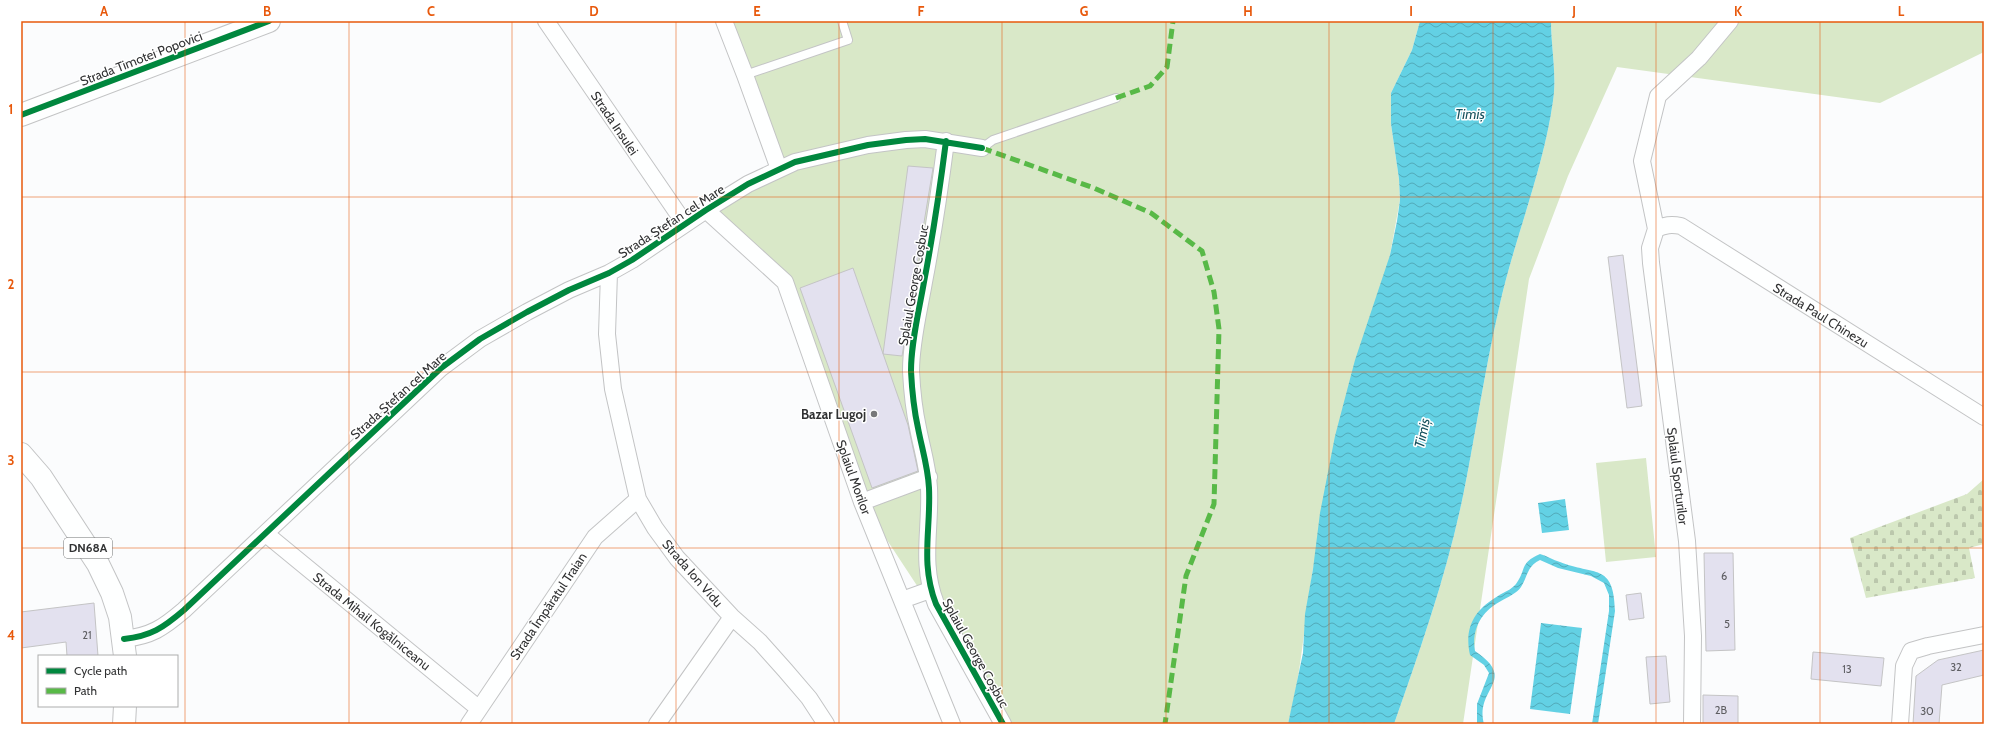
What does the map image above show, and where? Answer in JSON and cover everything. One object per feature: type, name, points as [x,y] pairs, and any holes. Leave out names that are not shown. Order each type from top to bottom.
[{"type":"main road","name":"Strada Timotei Popovici","points":[[21,115],[269,21]]},
{"type":"main road","name":"DN68A","points":[[21,454],[40,476],[98,564],[112,593],[125,647]]},
{"type":"main road","points":[[124,724],[125,707]]},
{"type":"street","name":"Strada Insulei","points":[[546,21],[685,224]]},
{"type":"street","points":[[724,21],[779,169]]},
{"type":"street","points":[[1656,230],[1642,161],[1658,96],[1699,58],[1730,21]]},
{"type":"street","name":"Strada Ștefan cel Mare","points":[[125,647],[142,637],[156,632],[170,622],[266,534],[441,368],[480,339],[569,290],[609,273],[632,260],[706,210],[748,184],[779,169],[818,156],[868,145],[906,140],[925,139],[982,148]]},
{"type":"street","name":"Splaiul George Coșbuc","points":[[946,142],[935,221],[913,347],[911,370],[912,395],[929,478],[930,504],[926,547],[926,567],[930,590],[943,619],[999,723]]},
{"type":"street","name":"Splaiul Morilor","points":[[706,210],[785,282],[862,502],[952,724]]},
{"type":"street","name":"Strada Paul Chinezu","points":[[1656,230],[1668,225],[1681,226],[1984,417]]},
{"type":"street","name":"Splaiul Sporturilor","points":[[1656,230],[1650,248],[1651,263],[1686,541],[1692,636],[1692,724]]},
{"type":"street","name":"Strada Ion Vidu","points":[[609,273],[607,334],[613,389],[638,499],[655,528],[677,558],[732,617],[760,642],[808,698],[826,724]]},
{"type":"street","points":[[862,502],[929,478]]},
{"type":"street","name":"Strada Împăratul Traian","points":[[469,724],[478,708],[595,537],[638,499]]},
{"type":"street","name":"Strada Mihail Kogălniceanu","points":[[266,534],[478,708]]},
{"type":"street","points":[[902,600],[930,590]]},
{"type":"street","points":[[657,724],[732,617]]},
{"type":"street","points":[[1900,724],[1904,666],[1911,652],[1928,646],[1984,635]]},
{"type":"lane","points":[[745,75],[848,40],[842,21]]},
{"type":"lane","points":[[982,148],[993,140],[1116,98]]},
{"type":"green space","points":[[722,21],[1420,21],[1412,50],[1391,93],[1391,124],[1399,179],[1400,200],[1390,255],[1313,569],[1297,686],[1288,724],[1008,724],[862,502],[785,282],[706,210],[779,169]]},
{"type":"green space","points":[[1551,21],[1984,21],[1984,52],[1880,103],[1617,67],[1568,176],[1529,279],[1463,724],[1394,724],[1424,638],[1458,521],[1499,308],[1505,282],[1542,154],[1554,91]]},
{"type":"green space","points":[[1646,458],[1656,557],[1606,562],[1596,463]]},
{"type":"green space","points":[[1984,479],[1984,544],[1969,548],[1975,578],[1866,598],[1850,538],[1967,494]]},
{"type":"water","name":"Timiș","points":[[1420,21],[1551,21],[1554,71],[1553,101],[1542,154],[1505,282],[1499,308],[1458,521],[1424,638],[1394,724],[1288,724],[1303,653],[1305,614],[1313,569],[1320,513],[1335,436],[1355,360],[1390,255],[1397,221],[1400,200],[1399,179],[1391,124],[1391,93],[1412,50]]},
{"type":"water","points":[[1565,499],[1569,530],[1542,533],[1538,503]]},
{"type":"water","points":[[1540,554],[1572,566],[1600,573],[1611,585],[1614,595],[1615,611],[1598,724],[1592,724],[1609,611],[1609,595],[1604,583],[1591,576],[1558,568],[1540,560],[1530,568],[1519,589],[1488,610],[1483,615],[1476,628],[1474,643],[1475,651],[1488,661],[1494,670],[1495,678],[1485,702],[1483,712],[1484,724],[1477,724],[1477,704],[1489,673],[1484,665],[1470,655],[1468,636],[1470,628],[1477,614],[1483,607],[1514,586],[1526,563],[1533,557]]},
{"type":"water","points":[[1541,623],[1582,628],[1570,714],[1530,709]]},
{"type":"building","points":[[908,166],[933,168],[902,356],[883,354]]},
{"type":"building","points":[[1623,255],[1642,406],[1627,408],[1608,257]]},
{"type":"building","name":"Bazar Lugoj","points":[[853,268],[908,425],[918,471],[872,488],[800,288]]},
{"type":"building","points":[[1704,553],[1733,553],[1735,650],[1706,651]]},
{"type":"building","points":[[1641,593],[1644,618],[1629,620],[1626,595]]},
{"type":"building","points":[[94,603],[98,655],[67,655],[66,642],[21,648],[21,612]]},
{"type":"building","points":[[1984,650],[1984,675],[1942,685],[1939,724],[1913,724],[1916,676],[1938,660]]},
{"type":"building","points":[[1813,652],[1884,658],[1881,686],[1811,679]]},
{"type":"building","points":[[1666,656],[1670,702],[1650,704],[1646,657]]},
{"type":"building","points":[[1703,695],[1738,696],[1738,724],[1703,724]]},
{"type":"marked path","points":[[1116,98],[1150,86],[1167,67],[1173,21]]},
{"type":"marked path","points":[[982,148],[1094,188],[1151,213],[1202,251],[1214,292],[1219,329],[1214,504],[1186,576],[1165,724]]},
{"type":"cycle path","points":[[21,115],[269,21]]},
{"type":"cycle path","points":[[124,639],[142,636],[170,622],[441,368],[480,339],[569,290],[609,273],[632,260],[706,210],[748,184],[795,162],[868,145],[925,139],[982,148]]},
{"type":"cycle path","points":[[946,141],[936,212],[911,360],[914,407],[926,465],[929,488],[927,546],[928,574],[936,604],[1003,724]]},
{"type":"place","name":"Bazar Lugoj","points":[[874,414]]}]
